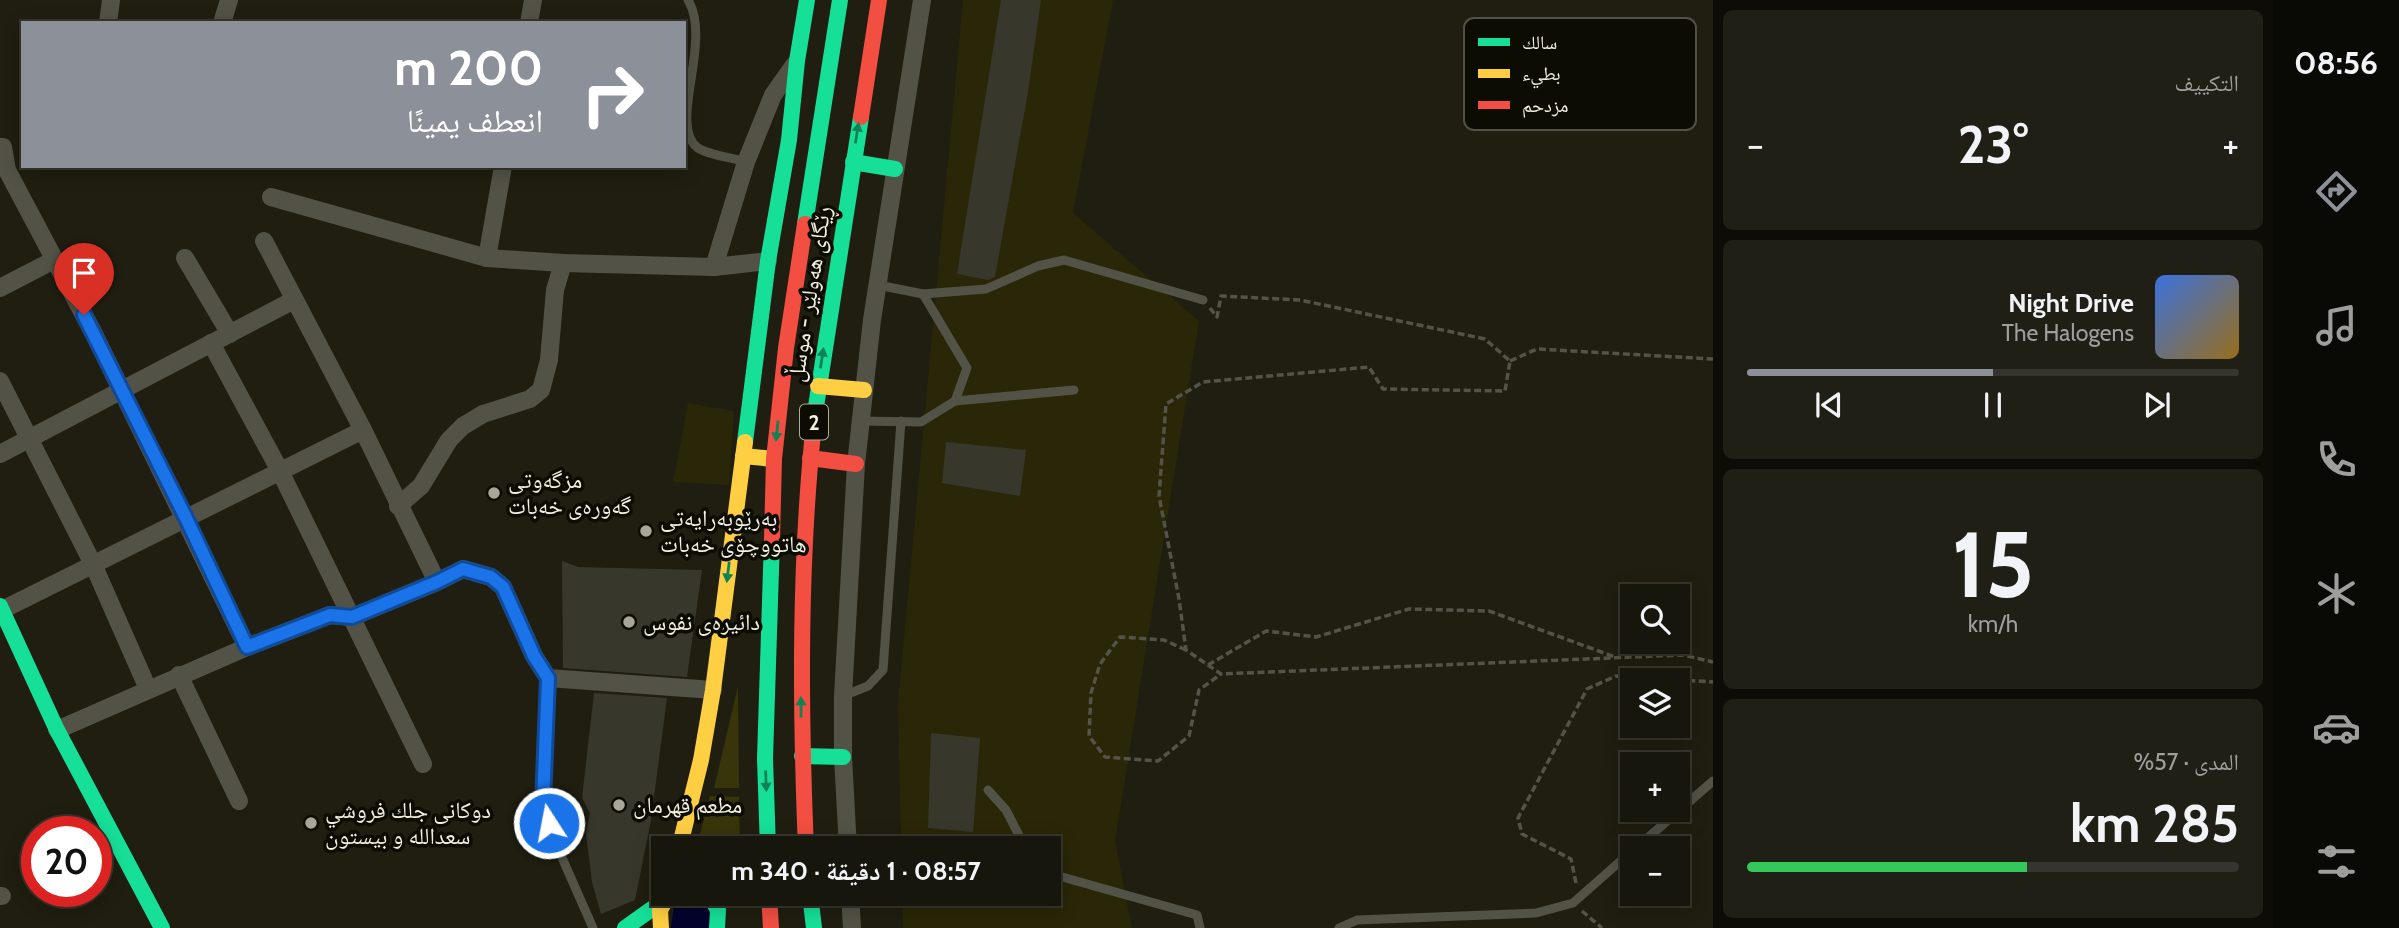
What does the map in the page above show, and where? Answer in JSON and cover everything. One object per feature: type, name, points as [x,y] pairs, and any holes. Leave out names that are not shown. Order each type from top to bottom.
[{"type":"main road","points":[[682,836],[701,760],[713,690],[768,261],[789,140],[797,61],[807,0]]},
{"type":"main road","name":"ڕێگای هەولێر - موسڵ","points":[[768,836],[765,758],[774,459],[786,348],[840,0]]},
{"type":"main road","name":"ڕێگای هەولێر - موسڵ","points":[[805,836],[801,624],[810,458],[818,386],[879,0]]},
{"type":"main road","points":[[789,140],[818,143]]},
{"type":"main road","points":[[852,162],[895,169]]},
{"type":"main road","points":[[818,386],[864,390]]},
{"type":"main road","points":[[743,456],[774,459]]},
{"type":"main road","points":[[810,458],[856,464]]},
{"type":"main road","points":[[1,609],[57,730],[162,928]]},
{"type":"main road","points":[[802,757],[843,757]]},
{"type":"main road","points":[[625,928],[654,906]]},
{"type":"main road","points":[[659,925],[664,906]]},
{"type":"main road","points":[[717,906],[717,928]]},
{"type":"main road","points":[[770,906],[771,928]]},
{"type":"main road","points":[[811,906],[814,928]]},
{"type":"street","points":[[108,21],[111,0]]},
{"type":"street","points":[[223,21],[229,0]]},
{"type":"street","points":[[528,21],[533,0]]},
{"type":"street","points":[[847,836],[843,696],[856,464],[878,285],[922,0]]},
{"type":"street","points":[[714,267],[746,162],[773,95],[797,61]]},
{"type":"street","points":[[0,147],[3,147],[7,170],[186,518],[247,647]]},
{"type":"street","points":[[487,258],[503,168]]},
{"type":"street","points":[[271,197],[487,258],[714,267],[768,261]]},
{"type":"street","points":[[264,241],[363,430],[437,582]]},
{"type":"street","points":[[185,258],[230,334]]},
{"type":"street","points":[[0,288],[54,260]]},
{"type":"street","points":[[398,506],[421,486],[449,440],[463,426],[483,414],[530,399],[541,390],[549,360],[555,290],[563,263]]},
{"type":"street","points":[[0,454],[294,300]]},
{"type":"street","points":[[211,343],[280,471],[423,764]]},
{"type":"street","points":[[0,381],[93,564],[148,689]]},
{"type":"street","points":[[1,609],[363,430]]},
{"type":"street","points":[[57,730],[247,647],[330,615],[352,617],[463,569],[491,577],[503,587],[534,656],[548,678],[713,690]]},
{"type":"street","points":[[180,675],[239,801]]},
{"type":"street","points":[[851,906],[852,928]]},
{"type":"lane","points":[[686,116],[695,61],[696,32],[692,6],[688,0]]},
{"type":"lane","points":[[686,126],[690,140],[699,150],[746,162]]},
{"type":"lane","points":[[878,285],[923,294],[986,289],[1038,265],[1064,260],[1203,300]]},
{"type":"lane","points":[[923,294],[967,368],[954,401]]},
{"type":"lane","points":[[860,421],[921,422],[954,401],[1074,390]]},
{"type":"lane","points":[[843,696],[868,686],[883,670],[901,421]]},
{"type":"lane","points":[[548,678],[543,802],[556,844],[593,928]]},
{"type":"lane","points":[[1650,836],[1713,781]]},
{"type":"lane","points":[[988,790],[1006,810],[1019,836]]},
{"type":"lane","points":[[1339,928],[1357,920],[1536,913],[1573,902],[1620,862]]},
{"type":"lane","points":[[1061,876],[1197,915],[1200,928]]},
{"type":"path","points":[[1203,300],[1217,317],[1221,296],[1300,300],[1485,339],[1510,361]]},
{"type":"path","points":[[1510,361],[1537,349],[1713,359]]},
{"type":"path","points":[[1186,650],[1180,599],[1159,496],[1166,404],[1202,382],[1369,367],[1383,389],[1505,391],[1510,361]]},
{"type":"path","points":[[1208,665],[1266,631],[1316,637],[1409,609],[1489,611],[1617,658]]},
{"type":"path","points":[[1221,674],[1186,650],[1164,640],[1121,637],[1100,664],[1091,693],[1089,736],[1105,757],[1158,761],[1189,736],[1199,690],[1221,674],[1683,655],[1713,662]]},
{"type":"path","points":[[1602,928],[1573,902],[1576,881],[1571,859],[1522,834],[1518,818],[1587,689],[1616,676],[1713,682]]},
{"type":"shaded area","points":[[963,0],[1113,0],[1073,213],[1199,321],[1115,841],[1132,928],[903,928],[902,906],[1061,906],[1061,836],[901,836],[898,703]]},
{"type":"shaded area","points":[[688,403],[734,411],[729,485],[673,482]]},
{"type":"shaded area","points":[[738,686],[739,788],[714,788]]},
{"type":"shaded area","points":[[710,796],[739,797],[740,836],[699,836]]},
{"type":"shaded area","points":[[674,906],[709,906],[711,928],[671,928]]},
{"type":"building","points":[[1001,0],[1041,0],[1028,92],[995,277],[988,280],[957,274]]},
{"type":"building","points":[[946,442],[1026,450],[1020,496],[942,483]]},
{"type":"building","name":"دائیرەی نفوس","points":[[562,561],[578,567],[702,570],[687,677],[563,668]]},
{"type":"building","name":"مطعم قهرمان","points":[[594,693],[667,698],[651,820],[635,900],[601,914],[592,882],[586,834],[590,813],[582,798]]},
{"type":"building","points":[[931,733],[980,738],[973,832],[928,828]]},
{"type":"traffic: fast","points":[[745,442],[768,261],[789,140],[797,61],[807,0]]},
{"type":"traffic: fast","points":[[805,224],[840,0]]},
{"type":"traffic: fast","points":[[815,413],[861,117]]},
{"type":"traffic: fast","points":[[853,162],[895,169]]},
{"type":"traffic: fast","points":[[768,836],[765,758],[772,539]]},
{"type":"traffic: fast","points":[[0,606],[57,730],[162,928]]},
{"type":"traffic: fast","points":[[802,756],[843,757]]},
{"type":"traffic: fast","points":[[625,928],[656,906]]},
{"type":"traffic: fast","points":[[716,906],[717,928]]},
{"type":"traffic: fast","points":[[811,906],[814,928]]},
{"type":"traffic: slow","points":[[818,386],[864,390]]},
{"type":"traffic: slow","points":[[682,836],[701,760],[713,690],[745,442]]},
{"type":"traffic: slow","points":[[743,456],[774,459]]},
{"type":"traffic: slow","points":[[661,928],[662,906]]},
{"type":"traffic: jam","points":[[861,117],[879,0]]},
{"type":"traffic: jam","points":[[772,539],[774,459],[786,348],[805,224]]},
{"type":"traffic: jam","points":[[806,836],[802,631],[806,522],[815,413]]},
{"type":"traffic: jam","points":[[810,458],[856,464]]},
{"type":"traffic: jam","points":[[770,906],[771,928]]},
{"type":"place","name":"مزگەوتى گەورەى خەبات","points":[[494,493]]},
{"type":"place","name":"به‌رێوبه‌رایه‌تی هاتووچۆی خه‌بات","points":[[646,531]]},
{"type":"place","name":"دائیرەی نفوس","points":[[629,622]]},
{"type":"place","name":"مطعم قهرمان","points":[[619,805]]},
{"type":"place","name":"دوكانى جلك فروشي سعدالله و بيستون","points":[[311,823]]},
{"type":"route","points":[[84,315],[247,647],[330,615],[352,617],[463,569],[480,572],[503,587],[534,656],[548,678],[543,802],[549,823]]}]
